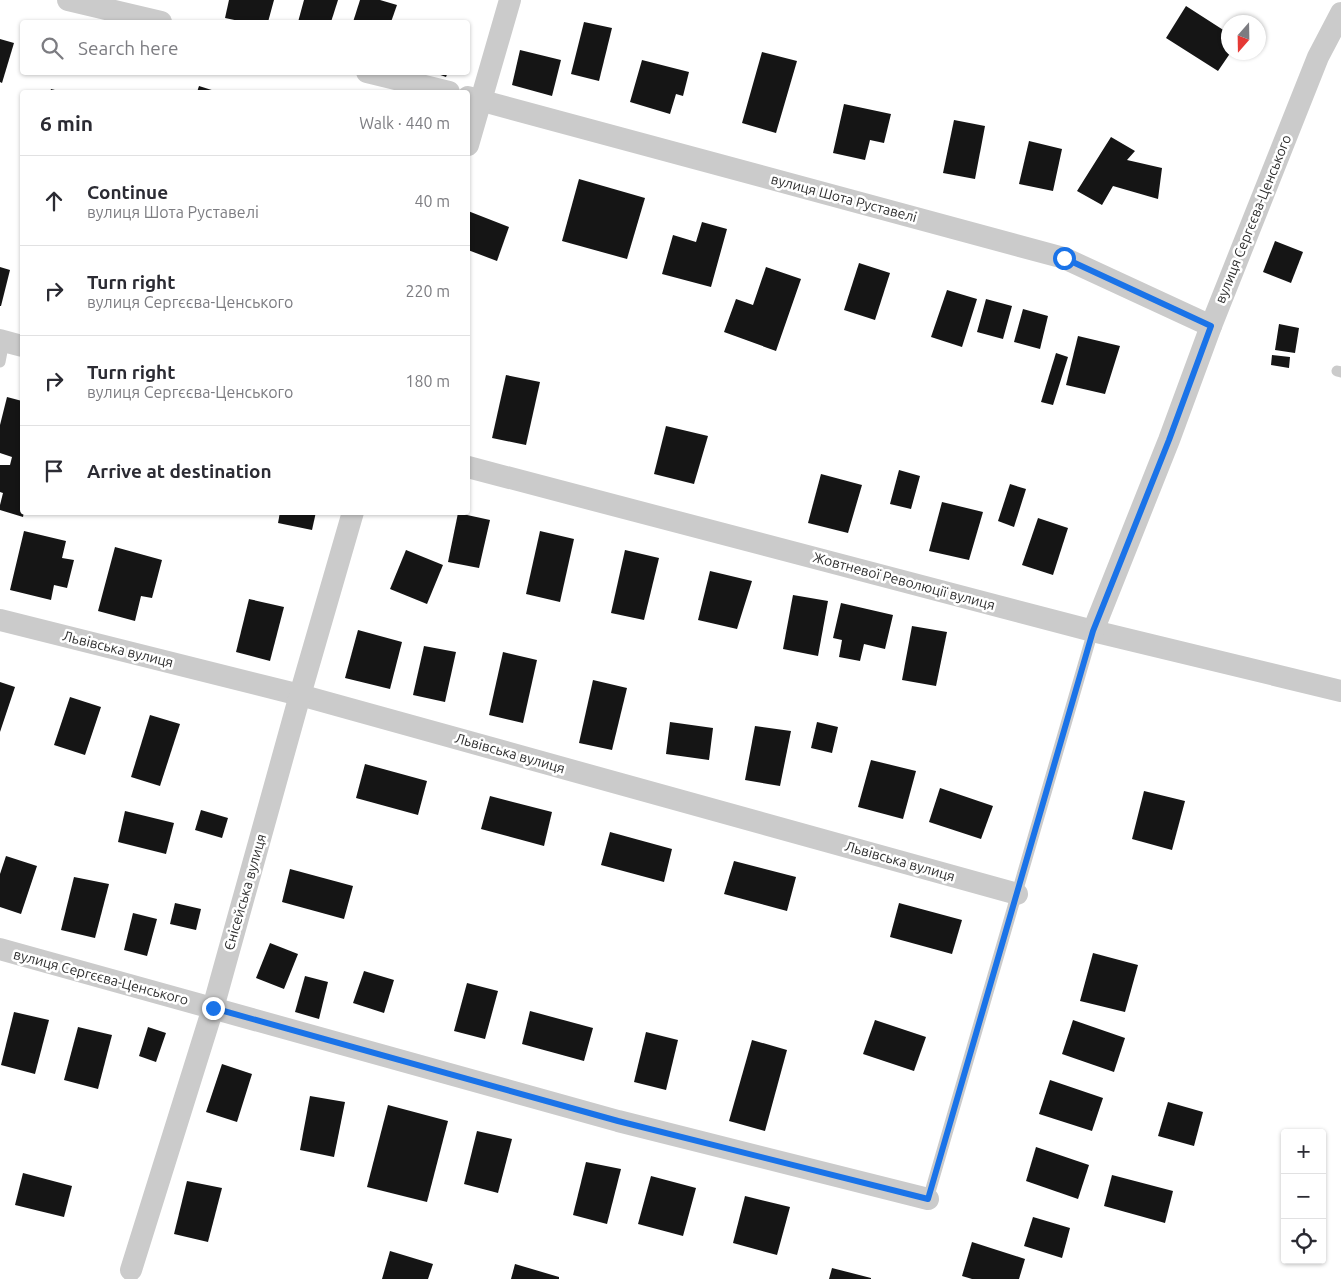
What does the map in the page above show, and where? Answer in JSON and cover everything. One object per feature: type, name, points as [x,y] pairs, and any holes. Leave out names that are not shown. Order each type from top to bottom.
[{"type":"street","points":[[68,0],[153,20]]},
{"type":"street","points":[[470,130],[474,99],[510,0]]},
{"type":"street","name":"вулиця Сергєєва-Ценського","points":[[1093,631],[1318,57],[1341,13]]},
{"type":"street","points":[[379,75],[441,90]]},
{"type":"street","name":"вулиця Шота Руставелі","points":[[474,99],[1064,258],[1211,326]]},
{"type":"street","name":"Жовтневої Революції вулиця","points":[[470,468],[1093,631],[1341,691]]},
{"type":"street","name":"Єнісейська вулиця","points":[[131,1270],[213,1008],[352,515]]},
{"type":"street","name":"Львівська вулиця","points":[[0,620],[300,695],[1017,894]]},
{"type":"street","name":"вулиця Сергєєва-Ценського","points":[[0,949],[618,1121],[928,1199]]},
{"type":"lane","name":"вулиця Сергєєва-Ценського","points":[[928,1199],[1093,631]]},
{"type":"building","points":[[229,0],[274,0],[269,20],[234,20],[225,18]]},
{"type":"building","points":[[304,0],[338,0],[332,20],[299,20]]},
{"type":"building","points":[[360,0],[380,0],[397,5],[392,20],[354,20]]},
{"type":"building","points":[[1186,6],[1221,28],[1221,60],[1226,60],[1218,71],[1166,38]]},
{"type":"building","points":[[584,22],[612,28],[599,81],[571,74]]},
{"type":"building","points":[[0,39],[14,43],[2,83],[0,82]]},
{"type":"building","points":[[520,50],[561,60],[552,96],[512,85]]},
{"type":"building","points":[[762,52],[797,61],[776,133],[742,123]]},
{"type":"building","points":[[642,60],[689,72],[683,96],[676,94],[670,114],[630,102]]},
{"type":"building","points":[[199,86],[212,90],[198,90]]},
{"type":"building","points":[[844,104],[891,114],[884,143],[870,140],[865,160],[833,153]]},
{"type":"building","points":[[954,120],[985,126],[975,179],[943,173]]},
{"type":"building","points":[[1111,137],[1135,151],[1127,160],[1162,168],[1158,199],[1113,186],[1102,205],[1077,191]]},
{"type":"building","points":[[1029,141],[1062,149],[1053,191],[1019,184]]},
{"type":"building","points":[[579,179],[645,198],[627,259],[562,241]]},
{"type":"building","points":[[470,212],[509,227],[497,261],[470,251]]},
{"type":"building","points":[[702,222],[727,229],[711,287],[662,274],[673,235],[696,242]]},
{"type":"building","points":[[1275,241],[1303,252],[1291,283],[1263,272]]},
{"type":"building","points":[[859,263],[890,273],[875,320],[844,310]]},
{"type":"building","points":[[0,267],[10,270],[1,306],[0,306]]},
{"type":"building","points":[[766,267],[801,279],[776,351],[724,332],[736,299],[753,305]]},
{"type":"building","points":[[947,290],[977,299],[962,347],[931,337]]},
{"type":"building","points":[[986,299],[1012,306],[1003,339],[977,332]]},
{"type":"building","points":[[1023,309],[1048,316],[1040,349],[1014,342]]},
{"type":"building","points":[[1279,324],[1299,328],[1295,353],[1275,350]]},
{"type":"building","points":[[1078,336],[1120,346],[1105,394],[1066,385]]},
{"type":"building","points":[[1056,353],[1068,357],[1053,405],[1041,402]]},
{"type":"building","points":[[1272,355],[1290,357],[1289,368],[1271,365]]},
{"type":"building","points":[[506,375],[540,382],[526,445],[492,438]]},
{"type":"building","points":[[7,397],[20,400],[20,515],[23,515],[23,517],[0,510],[3,493],[0,492],[0,465],[10,465],[12,457],[0,453],[0,425]]},
{"type":"building","points":[[666,426],[708,436],[694,484],[654,474]]},
{"type":"building","points":[[899,470],[920,476],[911,509],[890,504]]},
{"type":"building","points":[[821,474],[862,485],[848,533],[808,523]]},
{"type":"building","points":[[1010,484],[1026,489],[1014,527],[998,521]]},
{"type":"building","points":[[942,502],[983,512],[969,560],[929,551]]},
{"type":"building","points":[[279,515],[315,515],[312,530],[278,523]]},
{"type":"building","points":[[458,515],[490,520],[479,568],[448,562]]},
{"type":"building","points":[[1038,518],[1068,528],[1053,575],[1022,565]]},
{"type":"building","points":[[24,531],[66,541],[62,558],[74,560],[67,588],[54,585],[51,600],[10,590]]},
{"type":"building","points":[[540,531],[574,539],[560,602],[526,594]]},
{"type":"building","points":[[115,547],[162,560],[152,598],[141,596],[135,621],[98,611]]},
{"type":"building","points":[[406,550],[443,565],[427,604],[390,589]]},
{"type":"building","points":[[625,550],[659,558],[644,620],[611,613]]},
{"type":"building","points":[[710,571],[752,581],[737,629],[698,620]]},
{"type":"building","points":[[793,595],[828,601],[818,656],[783,649]]},
{"type":"building","points":[[249,599],[284,607],[270,661],[236,652]]},
{"type":"building","points":[[841,603],[893,615],[885,649],[864,644],[860,661],[839,657],[842,640],[833,638]]},
{"type":"building","points":[[912,626],[947,632],[936,686],[902,680]]},
{"type":"building","points":[[358,630],[402,642],[390,689],[345,678]]},
{"type":"building","points":[[424,646],[456,652],[445,702],[413,695]]},
{"type":"building","points":[[503,652],[537,660],[523,723],[489,715]]},
{"type":"building","points":[[593,680],[627,688],[612,750],[579,743]]},
{"type":"building","points":[[0,682],[15,687],[0,732]]},
{"type":"building","points":[[70,697],[101,707],[85,755],[54,745]]},
{"type":"building","points":[[150,715],[180,724],[160,786],[131,777]]},
{"type":"building","points":[[670,722],[713,728],[709,760],[666,754]]},
{"type":"building","points":[[817,722],[838,727],[832,753],[811,748]]},
{"type":"building","points":[[755,726],[791,731],[780,786],[745,780]]},
{"type":"building","points":[[871,760],[916,771],[903,819],[858,807]]},
{"type":"building","points":[[365,764],[427,781],[418,815],[356,798]]},
{"type":"building","points":[[940,788],[993,806],[981,839],[929,822]]},
{"type":"building","points":[[1144,791],[1185,801],[1172,850],[1132,839]]},
{"type":"building","points":[[490,796],[552,812],[544,846],[481,829]]},
{"type":"building","points":[[201,810],[228,818],[222,838],[195,830]]},
{"type":"building","points":[[125,811],[174,823],[166,854],[118,842]]},
{"type":"building","points":[[610,832],[672,849],[664,882],[601,865]]},
{"type":"building","points":[[6,856],[37,866],[21,914],[0,907],[0,874]]},
{"type":"building","points":[[734,861],[796,877],[787,911],[724,894]]},
{"type":"building","points":[[290,869],[353,886],[344,919],[282,902]]},
{"type":"building","points":[[74,877],[109,884],[95,938],[61,930]]},
{"type":"building","points":[[175,903],[201,909],[196,930],[170,924]]},
{"type":"building","points":[[899,903],[962,920],[952,954],[890,937]]},
{"type":"building","points":[[133,913],[157,919],[147,956],[124,950]]},
{"type":"building","points":[[270,943],[298,954],[284,989],[256,978]]},
{"type":"building","points":[[1093,953],[1138,965],[1125,1012],[1080,1001]]},
{"type":"building","points":[[364,971],[394,980],[384,1013],[353,1003]]},
{"type":"building","points":[[305,976],[328,982],[319,1019],[295,1012]]},
{"type":"building","points":[[467,983],[498,991],[485,1039],[454,1031]]},
{"type":"building","points":[[530,1011],[593,1028],[584,1061],[522,1044]]},
{"type":"building","points":[[14,1012],[49,1020],[35,1074],[1,1065]]},
{"type":"building","points":[[875,1020],[926,1037],[914,1071],[863,1054]]},
{"type":"building","points":[[1073,1020],[1125,1038],[1114,1072],[1062,1054]]},
{"type":"building","points":[[78,1027],[112,1035],[98,1089],[64,1080]]},
{"type":"building","points":[[148,1027],[166,1033],[156,1062],[139,1056]]},
{"type":"building","points":[[646,1032],[678,1040],[666,1090],[634,1082]]},
{"type":"building","points":[[752,1040],[787,1050],[765,1131],[729,1121]]},
{"type":"building","points":[[222,1064],[252,1074],[237,1122],[206,1112]]},
{"type":"building","points":[[1050,1080],[1103,1098],[1092,1131],[1039,1114]]},
{"type":"building","points":[[310,1096],[345,1102],[334,1157],[300,1150]]},
{"type":"building","points":[[1168,1102],[1203,1112],[1194,1146],[1158,1136]]},
{"type":"building","points":[[388,1105],[448,1121],[427,1202],[367,1187]]},
{"type":"building","points":[[477,1131],[512,1139],[498,1193],[464,1184]]},
{"type":"building","points":[[1036,1147],[1089,1165],[1078,1199],[1026,1181]]},
{"type":"building","points":[[586,1162],[621,1169],[607,1224],[573,1215]]},
{"type":"building","points":[[23,1173],[72,1186],[64,1217],[15,1205]]},
{"type":"building","points":[[1112,1175],[1173,1191],[1165,1223],[1104,1206]]},
{"type":"building","points":[[651,1176],[696,1188],[683,1236],[638,1224]]},
{"type":"building","points":[[187,1181],[222,1188],[208,1242],[174,1234]]},
{"type":"building","points":[[745,1196],[790,1207],[777,1255],[733,1243]]},
{"type":"building","points":[[1033,1217],[1070,1228],[1062,1258],[1024,1246]]},
{"type":"building","points":[[972,1242],[1025,1259],[1019,1279],[972,1279],[962,1276]]},
{"type":"building","points":[[390,1251],[433,1264],[428,1279],[382,1279]]},
{"type":"building","points":[[515,1264],[559,1277],[559,1279],[511,1279]]},
{"type":"building","points":[[832,1268],[871,1278],[871,1279],[829,1279]]},
{"type":"route","points":[[213,1008],[618,1121],[928,1199],[1093,631],[1169,440],[1211,326],[1064,258]]}]
